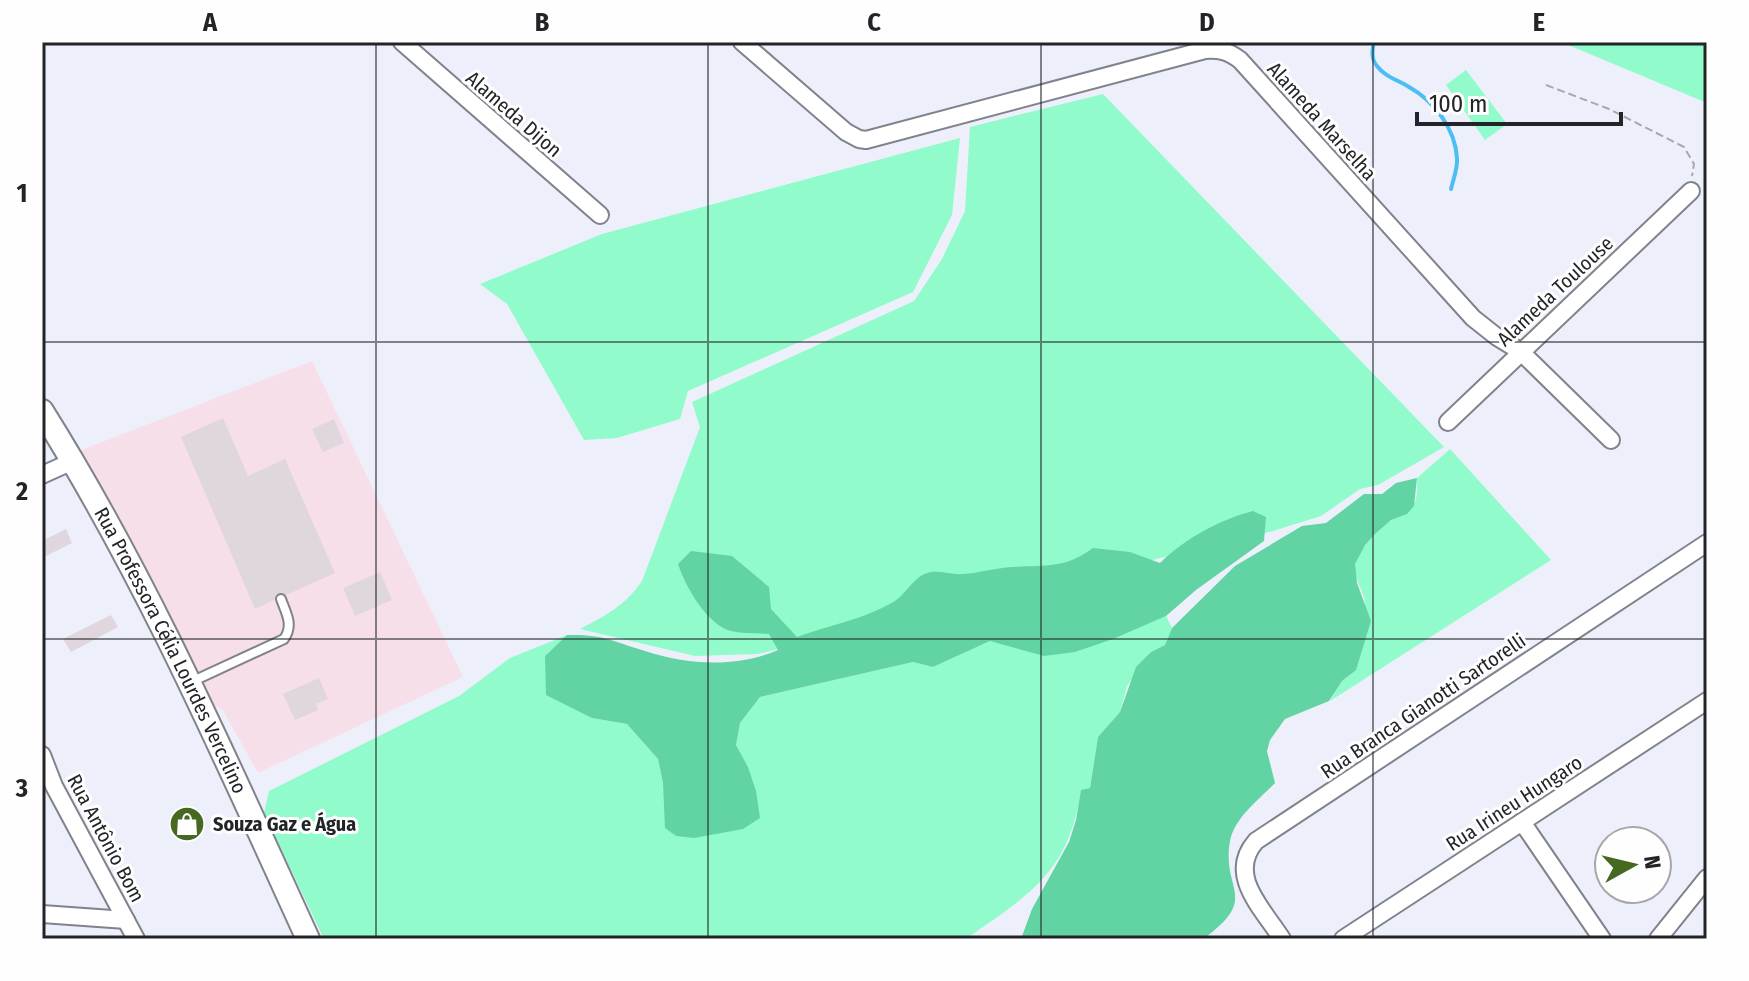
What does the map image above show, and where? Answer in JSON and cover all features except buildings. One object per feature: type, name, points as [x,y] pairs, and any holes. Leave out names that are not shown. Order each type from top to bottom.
[{"type":"main road","name":"Rua Professora Célia Lourdes Vercelino","points":[[42,411],[73,461],[190,683],[308,939]]},
{"type":"street","name":"Alameda Dijon","points":[[402,42],[600,215]]},
{"type":"street","name":"Alameda Marselha","points":[[742,42],[846,132],[859,139],[879,138],[1205,50],[1226,51],[1245,66],[1473,318],[1520,351]]},
{"type":"street","name":"Alameda Toulouse","points":[[1448,422],[1691,191]]},
{"type":"street","points":[[1520,351],[1611,440]]},
{"type":"street","points":[[42,475],[73,461]]},
{"type":"street","name":"Rua Branca Gianotti Sartorelli","points":[[1282,939],[1245,881],[1244,859],[1256,841],[1707,543]]},
{"type":"street","name":"Rua Irineu Hungaro","points":[[1343,939],[1707,701]]},
{"type":"street","name":"Rua Antônio Bom","points":[[42,755],[48,785],[136,939]]},
{"type":"street","points":[[1522,822],[1593,936]]},
{"type":"street","points":[[1658,939],[1707,878]]},
{"type":"street","points":[[42,914],[126,920]]},
{"type":"lane","points":[[190,683],[284,639],[289,631],[289,621],[281,599]]},
{"type":"path","points":[[1546,85],[1609,109],[1684,147],[1694,164],[1691,191]]},
{"type":"shaded area","points":[[312,361],[463,677],[258,773],[222,709],[207,704],[76,452]]},
{"type":"green space","points":[[1561,42],[1707,42],[1707,103]]},
{"type":"green space","points":[[1466,70],[1507,124],[1485,140],[1446,85]]},
{"type":"green space","points":[[1103,94],[1444,447],[1378,485],[1360,489],[1321,516],[1273,531],[758,654],[695,656],[580,629],[622,603],[642,581],[700,427],[692,402],[914,301],[942,259],[965,211],[970,127]]},
{"type":"green space","points":[[960,138],[952,215],[913,292],[688,391],[680,419],[617,438],[584,440],[507,304],[480,284],[602,234]]},
{"type":"green space","points":[[1450,449],[1551,560],[1330,701],[1343,680],[1365,608],[1355,573],[1358,556],[1380,528],[1410,509],[1417,496],[1417,478]]},
{"type":"green space","points":[[1417,478],[1414,506],[1407,514],[1391,520],[1376,533],[1355,564],[1357,583],[1371,621],[1356,670],[1343,680],[1329,701],[1285,719],[1270,740],[1267,751],[1275,783],[1248,809],[1233,832],[1229,858],[1235,903],[1220,925],[1203,939],[1021,939],[1032,909],[1069,842],[1081,790],[1090,788],[1098,737],[1120,712],[1136,667],[1151,652],[1165,645],[1172,628],[1235,566],[1302,526],[1326,523],[1364,494],[1382,494],[1396,483]]},
{"type":"green space","points":[[1253,511],[1266,517],[1264,541],[1196,590],[1166,616],[1113,639],[1075,652],[1044,656],[990,641],[933,667],[913,662],[760,697],[740,723],[736,745],[756,791],[760,818],[743,829],[694,838],[676,836],[665,828],[663,783],[658,759],[627,724],[592,718],[546,695],[545,656],[567,635],[599,637],[661,656],[695,662],[746,660],[778,650],[769,634],[731,631],[706,613],[686,583],[678,564],[691,551],[732,556],[769,587],[771,609],[797,637],[884,607],[926,573],[963,574],[1054,565],[1073,560],[1093,548],[1130,552],[1160,563],[1204,531]]},
{"type":"green space","points":[[1166,616],[1172,628],[1165,645],[1151,652],[1127,686],[1120,712],[1098,737],[1090,788],[1081,791],[1067,842],[1056,862],[1027,894],[966,939],[324,939],[264,813],[269,791],[459,696],[510,658],[567,635],[545,656],[592,718],[627,724],[658,759],[663,783],[748,767],[736,745],[740,723],[760,697],[913,662],[933,667],[990,641],[1015,647],[1075,652]]},
{"type":"waterway","points":[[1374,42],[1373,58],[1380,70],[1427,100],[1448,126],[1457,158],[1451,189]]},
{"type":"place","name":"Souza Gaz e Água","points":[[187,824]]}]
